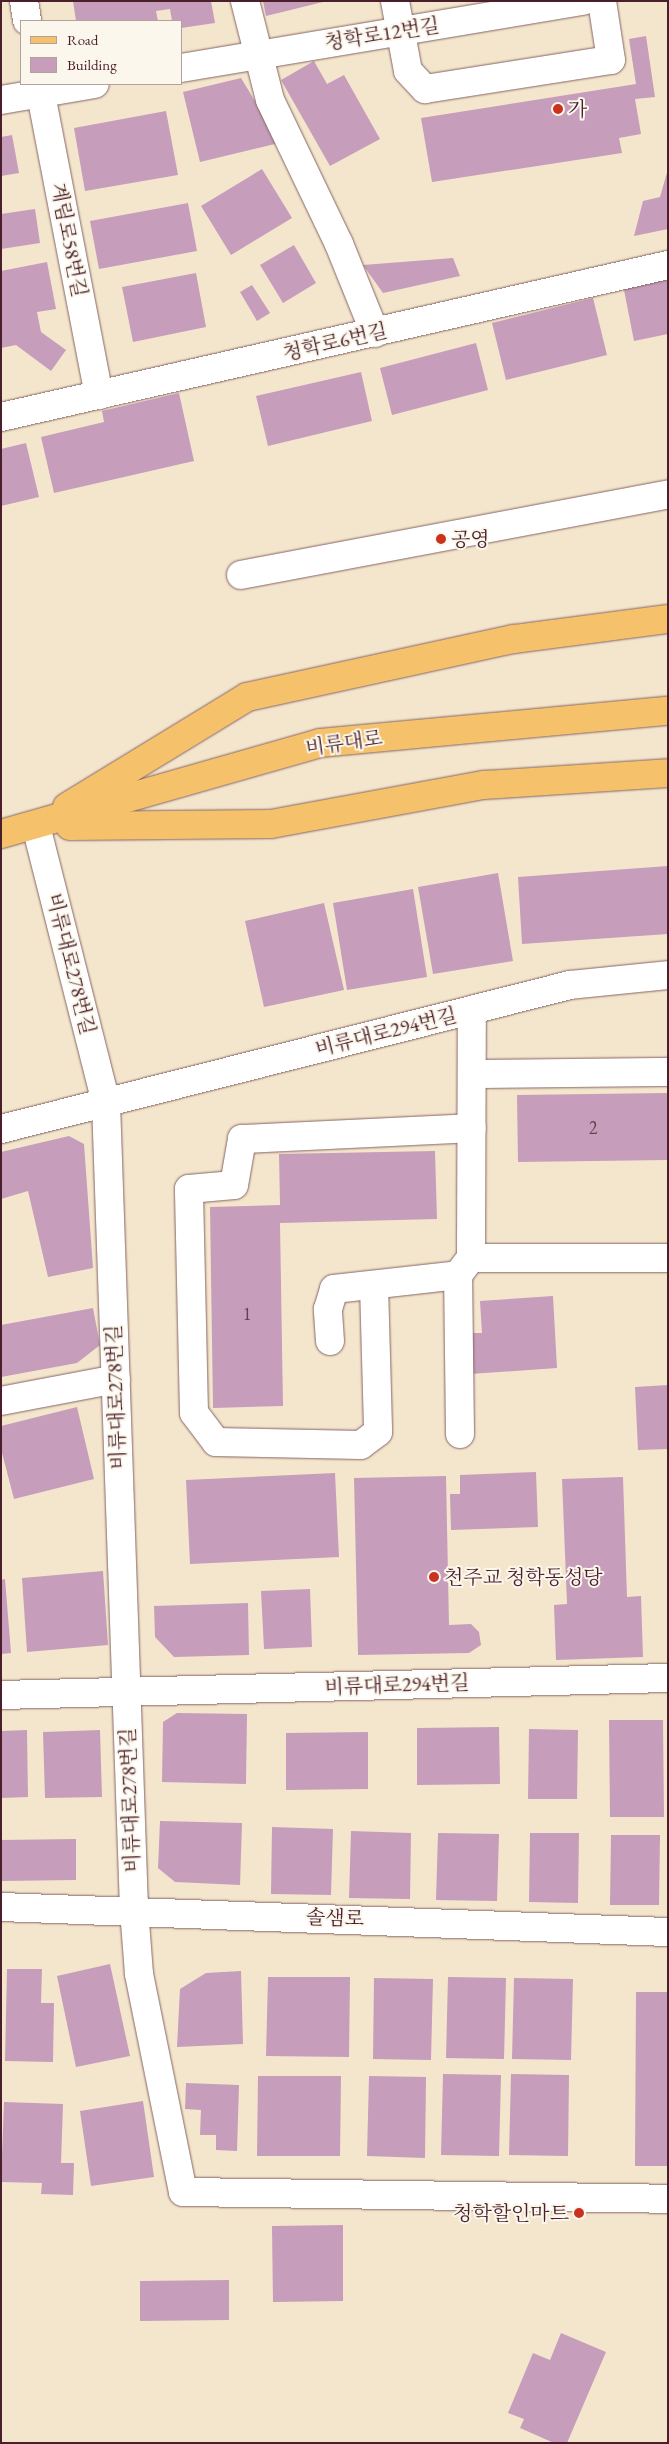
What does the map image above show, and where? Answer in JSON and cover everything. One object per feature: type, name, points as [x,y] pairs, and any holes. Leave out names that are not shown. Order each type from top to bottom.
[{"type":"main road","points":[[36,826],[247,697],[514,638],[668,619]]},
{"type":"main road","name":"비류대로","points":[[1,834],[36,826],[320,743],[668,711]]},
{"type":"main road","points":[[36,826],[271,824],[484,785],[668,773]]},
{"type":"street","points":[[24,1],[28,20]]},
{"type":"street","points":[[244,1],[255,56],[270,100],[339,244],[375,333]]},
{"type":"street","points":[[395,1],[408,70],[425,89],[611,60],[602,1]]},
{"type":"street","name":"청학로12번길","points":[[182,68],[549,4],[583,1]]},
{"type":"street","points":[[1,100],[40,88],[81,85]]},
{"type":"street","name":"계림로58번길","points":[[40,88],[99,395]]},
{"type":"street","name":"청학로6번길","points":[[1,417],[668,265]]},
{"type":"street","points":[[241,575],[668,494]]},
{"type":"street","name":"비류대로278번길","points":[[36,826],[106,1103],[134,1909],[144,2001],[182,2192],[668,2199]]},
{"type":"street","name":"비류대로294번길","points":[[106,1103],[570,985],[668,975]]},
{"type":"street","points":[[460,1434],[464,1266],[472,1128],[472,1010]]},
{"type":"street","points":[[472,1074],[668,1072]]},
{"type":"street","points":[[1,1129],[106,1103]]},
{"type":"street","points":[[374,1285],[378,1432],[361,1445],[216,1442],[194,1412],[189,1189],[234,1185],[242,1139],[472,1128]]},
{"type":"street","points":[[330,1341],[328,1309],[334,1289],[374,1285],[464,1266],[668,1258]]},
{"type":"street","points":[[1,1401],[116,1379]]},
{"type":"street","name":"비류대로294번길","points":[[126,1692],[668,1678]]},
{"type":"street","points":[[1,1696],[126,1692]]},
{"type":"street","name":"솔샘로","points":[[1,1907],[134,1909],[668,1932]]},
{"type":"building","points":[[73,1],[211,1],[215,23],[182,28],[182,20],[172,20],[170,9],[156,11],[158,20],[76,20]]},
{"type":"building","points":[[263,1],[323,1],[323,2],[266,16]]},
{"type":"building","name":"가","points":[[646,36],[655,97],[635,99],[641,134],[619,138],[622,153],[432,182],[421,118],[636,84],[629,39]]},
{"type":"building","points":[[314,61],[327,84],[344,75],[380,139],[330,166],[281,80]]},
{"type":"building","points":[[241,78],[278,139],[275,144],[200,162],[183,92]]},
{"type":"building","points":[[166,111],[178,175],[85,191],[74,128]]},
{"type":"building","points":[[12,135],[19,173],[1,176],[1,137]]},
{"type":"building","points":[[262,169],[292,218],[231,255],[201,206]]},
{"type":"building","points":[[668,169],[668,229],[634,236],[643,201],[660,197]]},
{"type":"building","points":[[188,203],[197,251],[99,269],[90,221]]},
{"type":"building","points":[[35,209],[40,243],[1,249],[1,214]]},
{"type":"building","points":[[294,245],[316,283],[283,303],[260,265]]},
{"type":"building","points":[[453,258],[460,276],[383,293],[363,265]]},
{"type":"building","points":[[47,262],[56,309],[37,312],[41,332],[66,350],[51,371],[16,345],[1,348],[1,271]]},
{"type":"building","points":[[196,273],[206,327],[133,342],[122,287]]},
{"type":"building","points":[[668,277],[668,334],[634,341],[623,285]]},
{"type":"building","points":[[252,285],[270,313],[257,321],[240,292]]},
{"type":"building","points":[[593,298],[607,355],[506,380],[492,323]]},
{"type":"building","points":[[476,343],[488,390],[392,415],[380,368]]},
{"type":"building","points":[[361,372],[372,421],[268,446],[256,396]]},
{"type":"building","points":[[179,393],[194,461],[54,493],[41,437],[104,422],[102,411]]},
{"type":"building","points":[[26,443],[39,497],[1,506],[1,449]]},
{"type":"building","points":[[668,866],[668,934],[522,944],[518,877]]},
{"type":"building","points":[[498,873],[513,961],[433,974],[418,887]]},
{"type":"building","points":[[413,889],[427,977],[347,990],[333,903]]},
{"type":"building","points":[[324,903],[344,990],[264,1007],[245,921]]},
{"type":"building","points":[[668,1093],[668,1160],[518,1162],[517,1095]]},
{"type":"building","points":[[69,1136],[84,1144],[93,1268],[48,1277],[28,1191],[1,1199],[1,1152]]},
{"type":"building","points":[[435,1151],[437,1219],[280,1223],[283,1406],[213,1408],[210,1207],[280,1205],[279,1154]]},
{"type":"building","points":[[553,1296],[557,1368],[470,1374],[468,1333],[482,1333],[480,1301]]},
{"type":"building","points":[[93,1308],[100,1345],[77,1363],[1,1377],[1,1325]]},
{"type":"building","points":[[668,1385],[668,1449],[638,1450],[635,1387]]},
{"type":"building","points":[[77,1407],[94,1479],[14,1499],[1,1449],[1,1426]]},
{"type":"building","points":[[536,1472],[538,1527],[451,1530],[450,1494],[460,1494],[460,1475]]},
{"type":"building","points":[[335,1473],[339,1557],[190,1564],[186,1480]]},
{"type":"building","points":[[446,1476],[449,1625],[471,1624],[479,1632],[481,1645],[469,1653],[358,1655],[354,1478]]},
{"type":"building","points":[[623,1477],[627,1597],[641,1596],[643,1657],[556,1660],[554,1605],[567,1604],[562,1479]]},
{"type":"building","points":[[103,1571],[108,1645],[27,1652],[22,1578]]},
{"type":"building","points":[[5,1579],[11,1653],[1,1654],[1,1580]]},
{"type":"building","points":[[310,1589],[312,1647],[264,1649],[261,1591]]},
{"type":"building","points":[[248,1603],[249,1655],[174,1657],[155,1637],[154,1606]]},
{"type":"building","points":[[177,1713],[247,1714],[246,1784],[162,1782],[163,1722]]},
{"type":"building","points":[[609,1720],[663,1720],[664,1817],[610,1817]]},
{"type":"building","points":[[499,1727],[500,1784],[417,1785],[417,1728]]},
{"type":"building","points":[[529,1729],[578,1730],[577,1799],[528,1799]]},
{"type":"building","points":[[27,1730],[28,1797],[1,1798],[1,1731]]},
{"type":"building","points":[[100,1730],[102,1797],[45,1798],[43,1732]]},
{"type":"building","points":[[368,1732],[368,1789],[286,1790],[286,1733]]},
{"type":"building","points":[[160,1821],[242,1823],[240,1885],[175,1882],[158,1868]]},
{"type":"building","points":[[272,1827],[333,1829],[331,1895],[271,1894]]},
{"type":"building","points":[[351,1831],[411,1833],[410,1899],[349,1898]]},
{"type":"building","points":[[438,1833],[499,1834],[497,1901],[436,1900]]},
{"type":"building","points":[[530,1833],[579,1833],[578,1903],[529,1902]]},
{"type":"building","points":[[611,1835],[660,1835],[659,1905],[610,1905]]},
{"type":"building","points":[[76,1839],[76,1880],[1,1881],[1,1840]]},
{"type":"building","points":[[110,1964],[130,2056],[76,2067],[57,1976]]},
{"type":"building","points":[[7,1969],[42,1969],[41,2003],[54,2003],[53,2062],[5,2061]]},
{"type":"building","points":[[241,1971],[243,2044],[177,2047],[180,1989],[206,1973]]},
{"type":"building","points":[[268,1977],[350,1977],[349,2057],[266,2056]]},
{"type":"building","points":[[448,1977],[506,1978],[504,2059],[446,2058]]},
{"type":"building","points":[[374,1978],[433,1979],[431,2060],[373,2059]]},
{"type":"building","points":[[514,1978],[573,1979],[571,2060],[512,2059]]},
{"type":"building","points":[[636,1992],[668,1992],[668,2166],[635,2166]]},
{"type":"building","points":[[443,2074],[501,2075],[499,2156],[441,2155]]},
{"type":"building","points":[[511,2074],[569,2075],[568,2156],[509,2155]]},
{"type":"building","points":[[258,2076],[341,2076],[340,2156],[257,2156]]},
{"type":"building","points":[[369,2076],[426,2077],[425,2158],[367,2156]]},
{"type":"building","points":[[186,2083],[239,2085],[237,2151],[216,2150],[216,2135],[200,2135],[201,2110],[185,2109]]},
{"type":"building","points":[[143,2101],[154,2177],[91,2186],[80,2111]]},
{"type":"building","points":[[4,2102],[63,2104],[61,2163],[74,2163],[73,2195],[41,2194],[42,2183],[1,2182]]},
{"type":"building","points":[[343,2225],[343,2301],[273,2302],[272,2226]]},
{"type":"building","points":[[229,2280],[229,2320],[140,2321],[140,2281]]},
{"type":"building","points":[[561,2333],[606,2352],[567,2443],[554,2443],[520,2428],[524,2419],[508,2413],[533,2353],[550,2360]]},
{"type":"place","name":"가","points":[[558,109]]},
{"type":"place","name":"공영","points":[[441,539]]},
{"type":"place","name":"천주교 청학동성당","points":[[434,1577]]},
{"type":"place","name":"청학할인마트","points":[[579,2213]]}]
